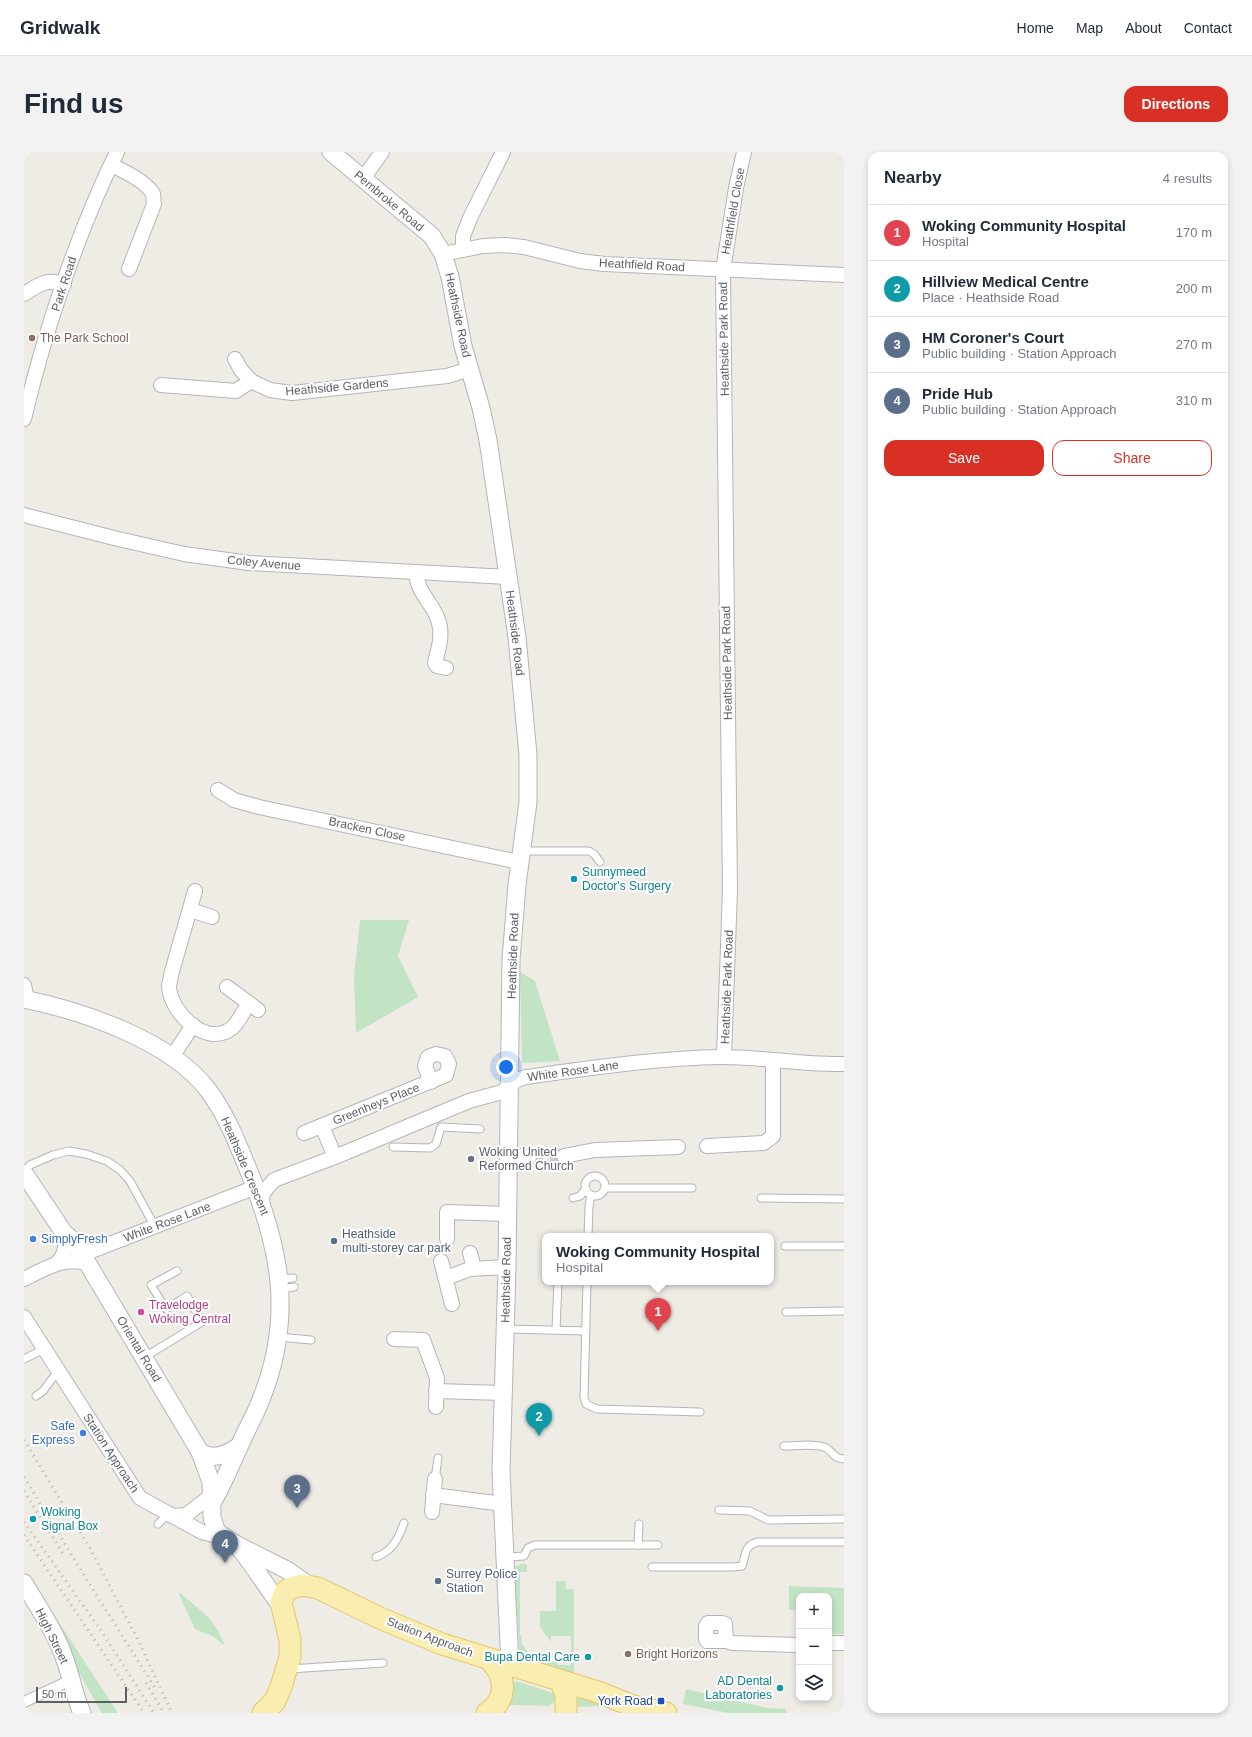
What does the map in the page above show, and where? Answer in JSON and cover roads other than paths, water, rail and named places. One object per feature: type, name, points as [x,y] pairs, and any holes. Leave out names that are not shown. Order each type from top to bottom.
[{"type":"main road","points":[[272,1709],[290,1658],[290,1640],[282,1607],[283,1596],[289,1589],[301,1585],[308,1585]]},
{"type":"main road","name":"Station Approach","points":[[308,1585],[318,1588],[410,1631],[490,1660],[561,1681],[633,1706],[666,1713]]},
{"type":"main road","points":[[487,1713],[498,1702],[503,1686],[500,1672],[490,1660]]},
{"type":"main road","points":[[561,1681],[566,1696],[566,1713]]},
{"type":"street","name":"Pembroke Road","points":[[331,152],[432,236],[443,254]]},
{"type":"street","points":[[363,179],[382,152]]},
{"type":"street","points":[[463,249],[463,236],[470,218],[504,152]]},
{"type":"street","name":"Heathfield Close","points":[[723,270],[736,188],[744,152]]},
{"type":"street","points":[[114,158],[125,171],[148,188],[153,195],[154,204],[128,269]]},
{"type":"street","name":"Park Road","points":[[24,419],[75,251],[114,158]]},
{"type":"street","name":"Heathfield Road","points":[[443,254],[463,249],[504,245],[524,247],[580,261],[604,264],[844,275]]},
{"type":"street","name":"Heathside Road","points":[[443,254],[450,277],[462,339],[488,440],[517,637],[528,755],[528,802],[520,857],[511,960],[506,1329],[501,1471],[510,1666]]},
{"type":"street","name":"Heathside Park Road","points":[[723,270],[730,890],[724,1057]]},
{"type":"street","points":[[24,294],[48,281],[54,280],[64,284]]},
{"type":"street","points":[[161,385],[236,391],[251,380],[241,370],[235,359]]},
{"type":"street","name":"Heathside Gardens","points":[[251,380],[270,390],[292,393],[447,376],[470,369]]},
{"type":"street","name":"Coley Avenue","points":[[24,515],[114,538],[190,555],[249,563],[508,577]]},
{"type":"street","points":[[417,572],[416,580],[419,587],[439,622],[441,639],[435,662],[436,666],[446,668]]},
{"type":"street","name":"Bracken Close","points":[[218,790],[234,800],[259,807],[520,857]]},
{"type":"street","points":[[195,891],[171,975],[169,987],[179,1010],[193,1025],[204,1033],[208,1034],[215,1034],[228,1030],[253,1006],[227,987]]},
{"type":"street","points":[[190,910],[212,917]]},
{"type":"street","name":"Heathside Crescent","points":[[25,995],[126,1032],[172,1057],[189,1069],[208,1090],[229,1124],[259,1194],[274,1247],[287,1283],[270,1374],[262,1397],[212,1499]]},
{"type":"street","points":[[172,1057],[193,1025]]},
{"type":"street","name":"White Rose Lane","points":[[274,1180],[439,1121],[469,1101],[502,1092],[517,1080],[526,1077],[609,1065],[675,1059],[724,1057],[822,1065],[844,1064]]},
{"type":"street","points":[[707,1146],[764,1143],[773,1136],[773,1061]]},
{"type":"street","name":"Greenheys Place","points":[[304,1133],[431,1082]]},
{"type":"street","name":"Greenheys Place","points":[[322,1126],[335,1157]]},
{"type":"street","points":[[564,1156],[595,1150],[678,1147]]},
{"type":"street","points":[[508,1155],[529,1158]]},
{"type":"street","points":[[248,1168],[260,1176],[274,1180],[263,1193],[259,1194]]},
{"type":"street","name":"Oriental Road","points":[[27,1169],[64,1234],[72,1240],[88,1264],[200,1452],[210,1476],[212,1517],[215,1527],[230,1541]]},
{"type":"street","name":"White Rose Lane","points":[[78,1250],[89,1252],[155,1227],[259,1194]]},
{"type":"street","points":[[447,1239],[447,1212],[507,1214]]},
{"type":"street","points":[[57,1263],[64,1254],[66,1242],[64,1234]]},
{"type":"street","points":[[470,1253],[474,1268]]},
{"type":"street","points":[[24,1279],[57,1263],[79,1260],[88,1264]]},
{"type":"street","points":[[441,1261],[452,1304]]},
{"type":"street","points":[[446,1278],[474,1268],[507,1267]]},
{"type":"street","name":"Station Approach","points":[[24,1317],[140,1498],[165,1517],[202,1532],[230,1541],[288,1570],[308,1585]]},
{"type":"street","points":[[394,1339],[423,1340],[436,1378],[436,1408]]},
{"type":"street","points":[[436,1391],[503,1393]]},
{"type":"street","points":[[200,1452],[208,1456],[218,1456],[229,1453],[239,1446]]},
{"type":"street","points":[[432,1512],[435,1479]]},
{"type":"street","points":[[434,1495],[503,1504]]},
{"type":"street","points":[[165,1517],[186,1515],[212,1499]]},
{"type":"street","points":[[230,1541],[262,1577],[267,1588],[282,1607]]},
{"type":"street","name":"High Street","points":[[24,1583],[64,1656],[82,1713]]},
{"type":"street","points":[[726,1641],[733,1643],[796,1645]]},
{"type":"street","points":[[832,1643],[844,1643]]},
{"type":"street","points":[[24,1702],[71,1680]]},
{"type":"lane","points":[[520,857],[589,851],[594,854],[600,862]]},
{"type":"lane","points":[[393,1147],[430,1148],[436,1144],[439,1121],[480,1128]]},
{"type":"lane","points":[[27,1169],[53,1155],[69,1152],[86,1154],[108,1161],[117,1167],[130,1181],[155,1227]]},
{"type":"lane","points":[[588,1233],[588,1192],[585,1184],[588,1179],[593,1176],[600,1176],[605,1182],[605,1188]]},
{"type":"lane","points":[[573,1198],[588,1192],[598,1195],[605,1188],[692,1188]]},
{"type":"lane","points":[[761,1198],[844,1199]]},
{"type":"lane","points":[[785,1246],[844,1246]]},
{"type":"lane","points":[[143,1358],[202,1322],[187,1296],[166,1309],[151,1285],[177,1270]]},
{"type":"lane","points":[[556,1330],[558,1285]]},
{"type":"lane","points":[[587,1285],[585,1402],[597,1409],[700,1412]]},
{"type":"lane","points":[[786,1312],[844,1311]]},
{"type":"lane","points":[[506,1329],[586,1331]]},
{"type":"lane","points":[[278,1337],[311,1340]]},
{"type":"lane","points":[[24,1359],[44,1349]]},
{"type":"lane","points":[[36,1396],[43,1391],[58,1371]]},
{"type":"lane","points":[[784,1446],[826,1447],[835,1458],[844,1459]]},
{"type":"lane","points":[[435,1479],[438,1458]]},
{"type":"lane","points":[[719,1510],[750,1511],[768,1520],[844,1520]]},
{"type":"lane","points":[[376,1558],[389,1551],[394,1546],[404,1523]]},
{"type":"lane","points":[[638,1544],[639,1524]]},
{"type":"lane","points":[[652,1567],[742,1566],[749,1545],[758,1542],[844,1542]]},
{"type":"lane","points":[[506,1557],[524,1556],[528,1548],[535,1545],[658,1544]]},
{"type":"lane","points":[[287,1670],[383,1663]]},
{"type":"tunnel","points":[[529,1157],[564,1156]]},
{"type":"railway","points":[[24,1440],[91,1550],[139,1642],[172,1713]]},
{"type":"railway","points":[[24,1477],[155,1688]]},
{"type":"railway","points":[[24,1491],[65,1557]]},
{"type":"railway","points":[[24,1522],[102,1632],[154,1713]]},
{"type":"railway","points":[[24,1535],[144,1713]]},
{"type":"railway","points":[[146,1683],[164,1713]]},
{"type":"place","name":"The Park School","points":[[32,338]]},
{"type":"place","name":"Sunnymeed Doctor's Surgery","points":[[574,879]]},
{"type":"place","name":"Woking United Reformed Church","points":[[471,1159]]},
{"type":"place","name":"SimplyFresh","points":[[33,1239]]},
{"type":"place","name":"Heathside multi-storey car park","points":[[334,1241]]},
{"type":"place","name":"Travelodge Woking Central","points":[[141,1312]]},
{"type":"place","name":"Woking Community Hospital","points":[[658,1331]]},
{"type":"place","name":"Safe Express","points":[[83,1433]]},
{"type":"place","name":"Hillview Medical Centre","points":[[539,1436]]},
{"type":"place","name":"HM Coroner's Court","points":[[297,1508]]},
{"type":"place","name":"Woking Signal Box","points":[[33,1519]]},
{"type":"place","name":"Pride Hub","points":[[225,1563]]},
{"type":"place","name":"Surrey Police Station","points":[[438,1581]]},
{"type":"place","name":"Bright Horizons","points":[[628,1654]]},
{"type":"place","name":"Bupa Dental Care","points":[[588,1657]]},
{"type":"place","name":"AD Dental Laboratories","points":[[780,1688]]},
{"type":"place","name":"York Road","points":[[661,1701]]}]
